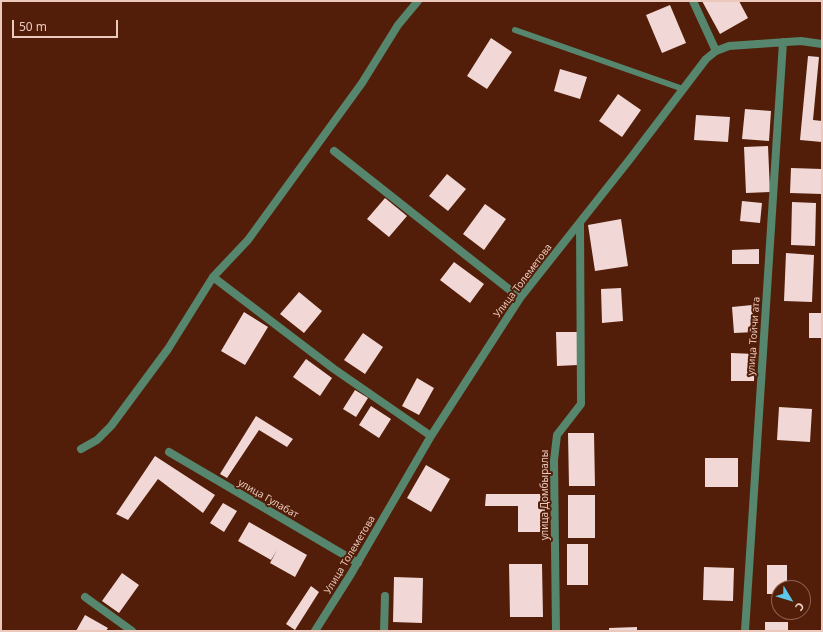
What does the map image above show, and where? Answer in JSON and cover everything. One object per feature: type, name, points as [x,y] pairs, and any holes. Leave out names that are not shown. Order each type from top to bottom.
[{"type":"street","points":[[81,449],[97,440],[111,426],[168,348],[213,277],[248,240],[362,83],[398,25],[418,1]]},
{"type":"street","points":[[693,1],[716,51]]},
{"type":"street","name":"Улица Толеметова","points":[[315,631],[358,563],[431,436],[520,298],[635,153],[706,59],[716,51],[729,46],[801,41],[822,44]]},
{"type":"street","name":"улица Тойчи ата","points":[[745,631],[783,42]]},
{"type":"street","points":[[334,151],[520,298]]},
{"type":"street","name":"улица Домбыралы","points":[[556,631],[554,460],[557,435],[581,404],[580,223]]},
{"type":"street","points":[[213,277],[334,369],[431,436]]},
{"type":"street","name":"улица Гулабат","points":[[169,452],[358,563]]},
{"type":"street","points":[[384,631],[385,596]]},
{"type":"street","points":[[85,597],[132,631]]},
{"type":"lane","points":[[515,30],[683,89]]},
{"type":"building","points":[[702,1],[739,1],[748,18],[720,34]]},
{"type":"building","points":[[670,5],[686,43],[662,53],[646,15]]},
{"type":"building","points":[[491,38],[512,52],[487,89],[467,76]]},
{"type":"building","points":[[808,56],[819,57],[813,120],[822,121],[822,142],[800,140]]},
{"type":"building","points":[[560,69],[587,77],[580,99],[554,91]]},
{"type":"building","points":[[618,94],[641,110],[622,137],[599,121]]},
{"type":"building","points":[[745,109],[771,111],[769,141],[742,139]]},
{"type":"building","points":[[696,115],[730,117],[728,142],[694,140]]},
{"type":"building","points":[[768,146],[770,192],[746,193],[744,147]]},
{"type":"building","points":[[791,168],[822,169],[822,194],[790,193]]},
{"type":"building","points":[[447,174],[466,189],[448,211],[429,196]]},
{"type":"building","points":[[385,198],[407,216],[389,237],[367,219]]},
{"type":"building","points":[[742,201],[762,203],[760,223],[740,221]]},
{"type":"building","points":[[792,202],[816,203],[815,246],[791,245]]},
{"type":"building","points":[[485,204],[506,219],[484,250],[463,234]]},
{"type":"building","points":[[621,219],[628,266],[595,271],[588,225]]},
{"type":"building","points":[[759,249],[759,264],[732,264],[732,250]]},
{"type":"building","points":[[786,253],[814,255],[812,302],[784,301]]},
{"type":"building","points":[[454,262],[484,284],[470,303],[440,280]]},
{"type":"building","points":[[621,288],[623,321],[602,323],[601,289]]},
{"type":"building","points":[[299,292],[322,311],[304,333],[280,314]]},
{"type":"building","points":[[752,305],[755,332],[734,333],[732,307]]},
{"type":"building","points":[[244,312],[268,327],[245,365],[221,351]]},
{"type":"building","points":[[809,313],[822,313],[822,338],[809,338]]},
{"type":"building","points":[[556,332],[577,332],[578,365],[557,366]]},
{"type":"building","points":[[363,333],[383,347],[365,374],[344,360]]},
{"type":"building","points":[[731,353],[755,354],[754,381],[731,381]]},
{"type":"building","points":[[306,359],[332,378],[320,396],[293,377]]},
{"type":"building","points":[[417,378],[434,388],[419,415],[402,406]]},
{"type":"building","points":[[355,390],[368,398],[356,417],[343,409]]},
{"type":"building","points":[[371,406],[391,419],[379,438],[359,425]]},
{"type":"building","points":[[779,407],[812,409],[810,442],[777,440]]},
{"type":"building","points":[[256,416],[293,439],[287,447],[259,430],[227,478],[220,474]]},
{"type":"building","points":[[568,433],[594,433],[595,486],[569,486]]},
{"type":"building","points":[[155,456],[215,495],[203,513],[158,479],[128,520],[116,514]]},
{"type":"building","points":[[705,458],[738,458],[738,487],[705,487]]},
{"type":"building","points":[[426,465],[450,479],[431,512],[407,498]]},
{"type":"building","points":[[486,494],[545,494],[545,532],[518,532],[518,506],[485,506]]},
{"type":"building","points":[[568,495],[595,495],[595,538],[568,538]]},
{"type":"building","points":[[223,503],[237,511],[224,532],[210,523]]},
{"type":"building","points":[[249,522],[307,555],[295,577],[270,563],[277,550],[271,560],[238,541]]},
{"type":"building","points":[[567,544],[588,544],[588,585],[567,585]]},
{"type":"building","points":[[509,564],[542,564],[543,617],[510,617]]},
{"type":"building","points":[[767,565],[787,565],[787,580],[771,580],[771,594],[767,594]]},
{"type":"building","points":[[704,567],[734,568],[733,601],[703,600]]},
{"type":"building","points":[[122,573],[139,585],[119,613],[102,601]]},
{"type":"building","points":[[394,577],[423,578],[422,623],[393,622]]},
{"type":"building","points":[[311,586],[319,592],[295,630],[286,624]]},
{"type":"building","points":[[85,615],[108,628],[106,631],[76,631]]},
{"type":"building","points":[[765,622],[788,622],[788,631],[765,631]]},
{"type":"building","points":[[637,627],[637,631],[609,631],[609,628]]}]
